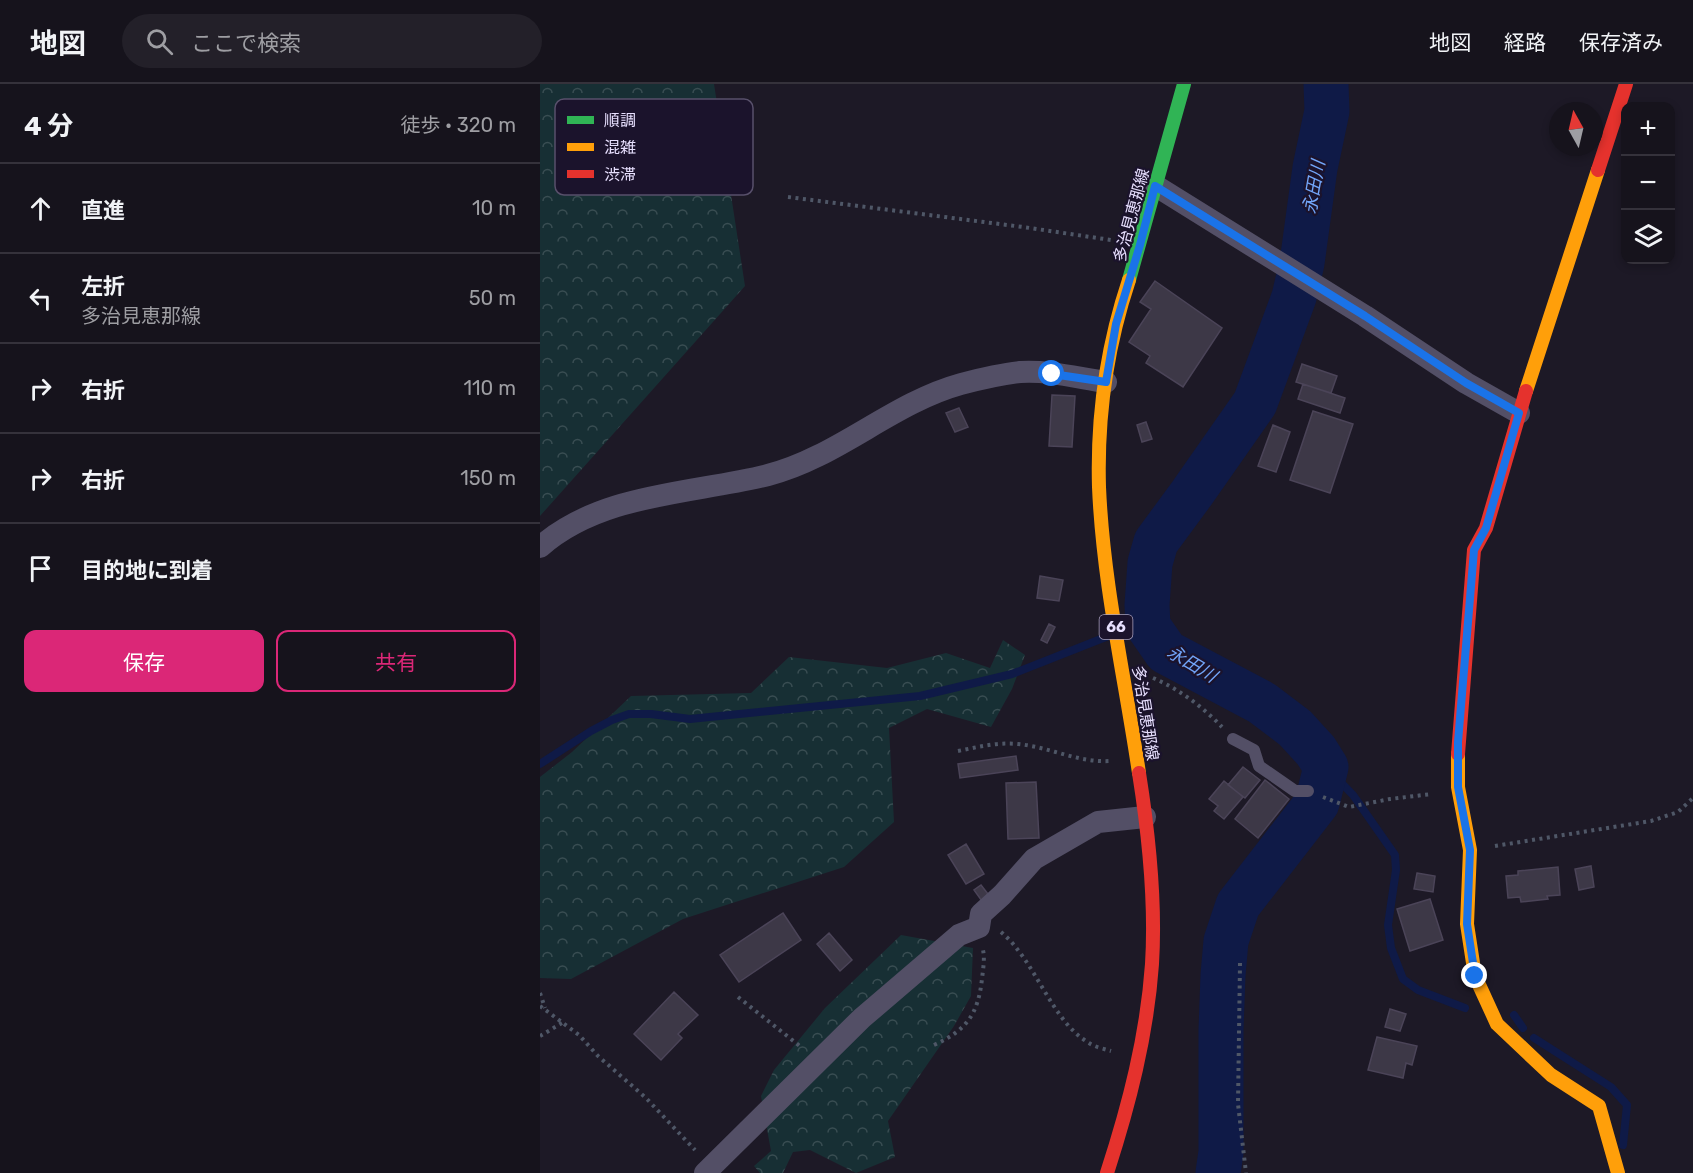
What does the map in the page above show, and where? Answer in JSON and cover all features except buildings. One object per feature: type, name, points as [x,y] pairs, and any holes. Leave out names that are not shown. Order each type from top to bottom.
[{"type":"street","name":"多治見恵那線","points":[[1107,1173],[1123,1125],[1139,1059],[1152,962],[1151,868],[1125,681],[1106,566],[1099,459],[1106,382],[1116,324],[1184,84]]},
{"type":"street","points":[[1618,1173],[1599,1106],[1551,1075],[1497,1024],[1475,976],[1467,924],[1470,850],[1459,791],[1458,742],[1474,550],[1486,528],[1519,413],[1626,84]]},
{"type":"street","points":[[1155,186],[1365,316],[1466,383],[1519,413]]},
{"type":"street","points":[[540,547],[568,526],[590,514],[698,488],[769,475],[850,440],[900,408],[960,385],[1019,372],[1106,382]]},
{"type":"street","points":[[709,1168],[909,976],[959,935],[979,927],[981,914],[1034,859],[1098,822],[1145,817]]},
{"type":"lane","points":[[1233,739],[1254,750],[1259,766],[1295,790],[1308,791]]},
{"type":"path","points":[[788,197],[1023,227],[1140,245]]},
{"type":"path","points":[[1125,681],[1149,677],[1167,684],[1209,713],[1233,739]]},
{"type":"path","points":[[958,751],[995,744],[1019,744],[1095,762],[1136,759]]},
{"type":"path","points":[[1333,800],[1349,807],[1389,799],[1459,791]]},
{"type":"path","points":[[1470,850],[1651,821],[1678,812],[1693,798]]},
{"type":"path","points":[[934,1044],[952,1036],[964,1026],[980,1000],[984,955],[979,927],[1002,933],[1017,949],[1073,1032],[1090,1045],[1139,1059]]},
{"type":"path","points":[[1240,963],[1238,1104],[1246,1173]]},
{"type":"path","points":[[540,993],[542,1007],[579,1035],[598,1056],[646,1098],[709,1168]]},
{"type":"path","points":[[738,997],[776,1029],[819,1060]]},
{"type":"path","points":[[540,1036],[562,1023]]},
{"type":"green space","points":[[540,84],[714,84],[716,99],[555,99],[555,195],[731,195],[745,286],[540,516]]},
{"type":"green space","points":[[1003,640],[1025,655],[1012,689],[991,727],[927,709],[889,728],[894,822],[844,867],[683,919],[571,979],[540,978],[540,777],[572,752],[631,696],[751,693],[789,657],[887,668],[946,653],[990,668]]},
{"type":"green space","points":[[901,935],[973,948],[971,996],[954,1026],[888,1121],[895,1157],[856,1173],[810,1150],[793,1152],[783,1173],[760,1173],[754,1166],[771,1151],[761,1096],[774,1070],[825,1008]]},
{"type":"waterway","name":"永田川","points":[[1218,1173],[1221,1152],[1221,1030],[1226,941],[1238,905],[1317,803],[1326,767],[1316,751],[1295,728],[1262,703],[1166,652],[1148,626],[1150,563],[1156,542],[1255,403],[1294,297],[1302,263],[1315,168],[1327,111],[1326,84]]},
{"type":"waterway","points":[[1125,629],[1148,620]]},
{"type":"waterway","points":[[540,764],[591,731],[629,714],[690,719],[920,696],[1012,674],[1111,635]]},
{"type":"waterway","points":[[1326,767],[1353,795],[1395,855],[1396,870],[1388,925],[1391,948],[1403,979],[1418,990],[1465,1008]]},
{"type":"waterway","points":[[1514,1015],[1523,1028]]},
{"type":"waterway","points":[[1534,1038],[1611,1087],[1627,1105],[1623,1145]]},
{"type":"traffic: fast","points":[[1129,280],[1184,84]]},
{"type":"traffic: slow","points":[[1526,391],[1598,170]]},
{"type":"traffic: slow","points":[[1129,280],[1115,330],[1105,382],[1100,434],[1099,487],[1110,595],[1139,773]]},
{"type":"traffic: slow","points":[[1458,754],[1458,787],[1470,850],[1467,924],[1475,976],[1497,1024],[1551,1075],[1599,1106],[1618,1173]]},
{"type":"traffic: jam","points":[[1598,170],[1626,84]]},
{"type":"traffic: jam","points":[[1458,754],[1474,550],[1486,528],[1526,391]]},
{"type":"traffic: jam","points":[[1107,1173],[1136,1070],[1150,991],[1153,940],[1151,868],[1139,773]]},
{"type":"route","points":[[1052,374],[1106,382],[1116,324],[1155,186],[1365,316],[1466,383],[1519,413],[1486,528],[1474,550],[1458,742],[1458,787],[1470,850],[1467,924],[1475,976]]}]
